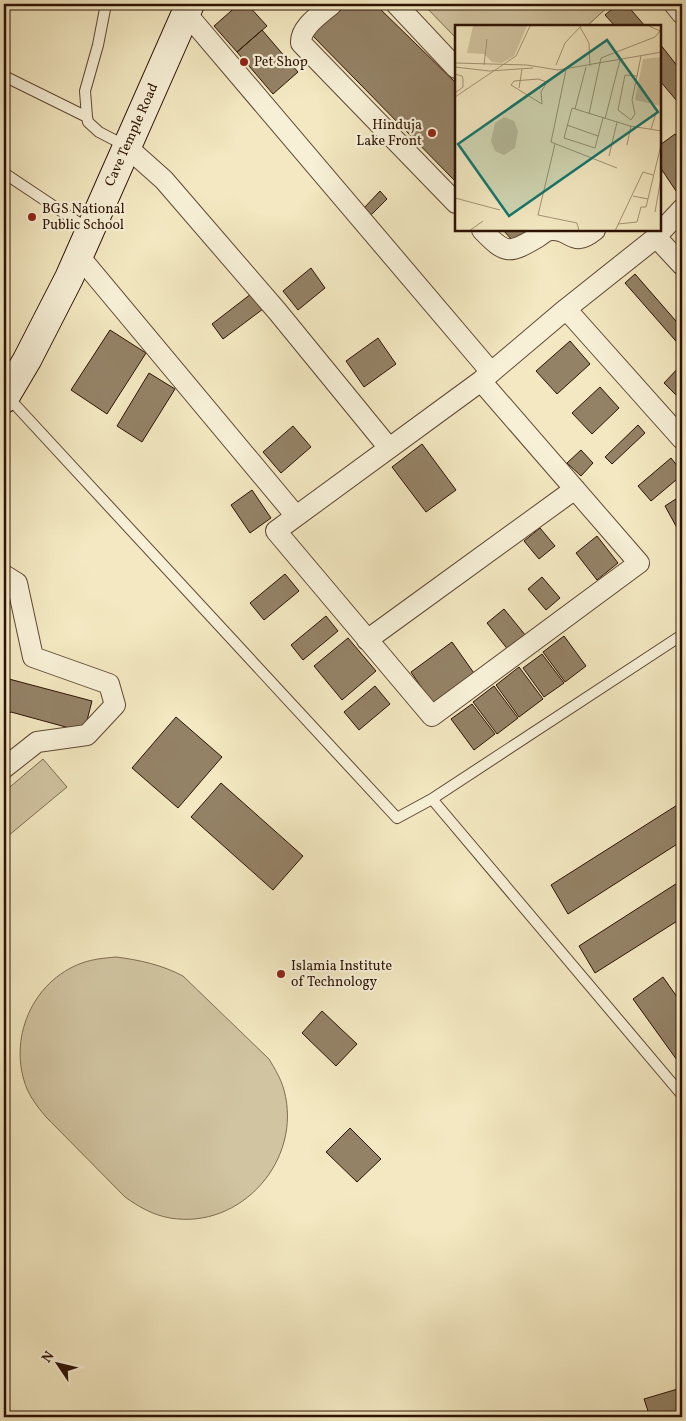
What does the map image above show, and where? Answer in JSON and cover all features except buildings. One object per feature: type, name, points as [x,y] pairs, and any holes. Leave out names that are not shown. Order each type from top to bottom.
[{"type":"main road","name":"Cave Temple Road","points":[[5,397],[27,360],[79,256],[188,9]]},
{"type":"street","points":[[332,4],[305,29],[301,36],[301,43],[455,202]]},
{"type":"street","points":[[396,4],[455,67]]},
{"type":"street","points":[[674,4],[682,14]]},
{"type":"street","points":[[188,9],[486,376],[575,489],[638,563],[432,716],[276,532],[486,376],[656,237],[682,209]]},
{"type":"street","points":[[127,147],[164,180],[277,311],[389,448]]},
{"type":"street","points":[[483,231],[500,247],[508,250],[517,249],[547,231]]},
{"type":"street","points":[[558,231],[579,239],[594,231]]},
{"type":"street","points":[[656,237],[682,265]]},
{"type":"street","points":[[79,256],[296,516]]},
{"type":"street","points":[[566,309],[682,439]]},
{"type":"street","points":[[367,640],[575,489]]},
{"type":"street","points":[[4,575],[17,583],[33,657],[109,684],[115,706],[87,735],[37,742],[4,768]]},
{"type":"lane","points":[[106,4],[98,45],[85,91],[87,117],[88,122],[99,132],[127,147]]},
{"type":"lane","points":[[8,78],[87,117]]},
{"type":"lane","points":[[4,173],[90,230]]},
{"type":"lane","points":[[5,397],[397,818],[432,799],[682,635]]},
{"type":"lane","points":[[432,799],[682,1095]]},
{"type":"shaded area","points":[[423,4],[611,4],[588,25],[455,25],[455,37]]},
{"type":"shaded area","points":[[43,759],[67,787],[8,836],[4,830],[4,792]]},
{"type":"shaded area","points":[[116,957],[151,964],[183,976],[269,1059],[281,1082],[284,1090],[287,1116],[284,1141],[275,1164],[261,1185],[242,1201],[220,1213],[196,1219],[164,1217],[152,1213],[125,1197],[47,1118],[27,1089],[20,1051],[22,1032],[28,1014],[37,998],[49,983],[64,972],[82,963]]},
{"type":"place","name":"Pet Shop","points":[[244,62]]},
{"type":"place","name":"Hinduja Lake Front","points":[[432,133]]},
{"type":"place","name":"BGS National Public School","points":[[32,217]]},
{"type":"place","name":"Islamia Institute of Technology","points":[[281,974]]}]
